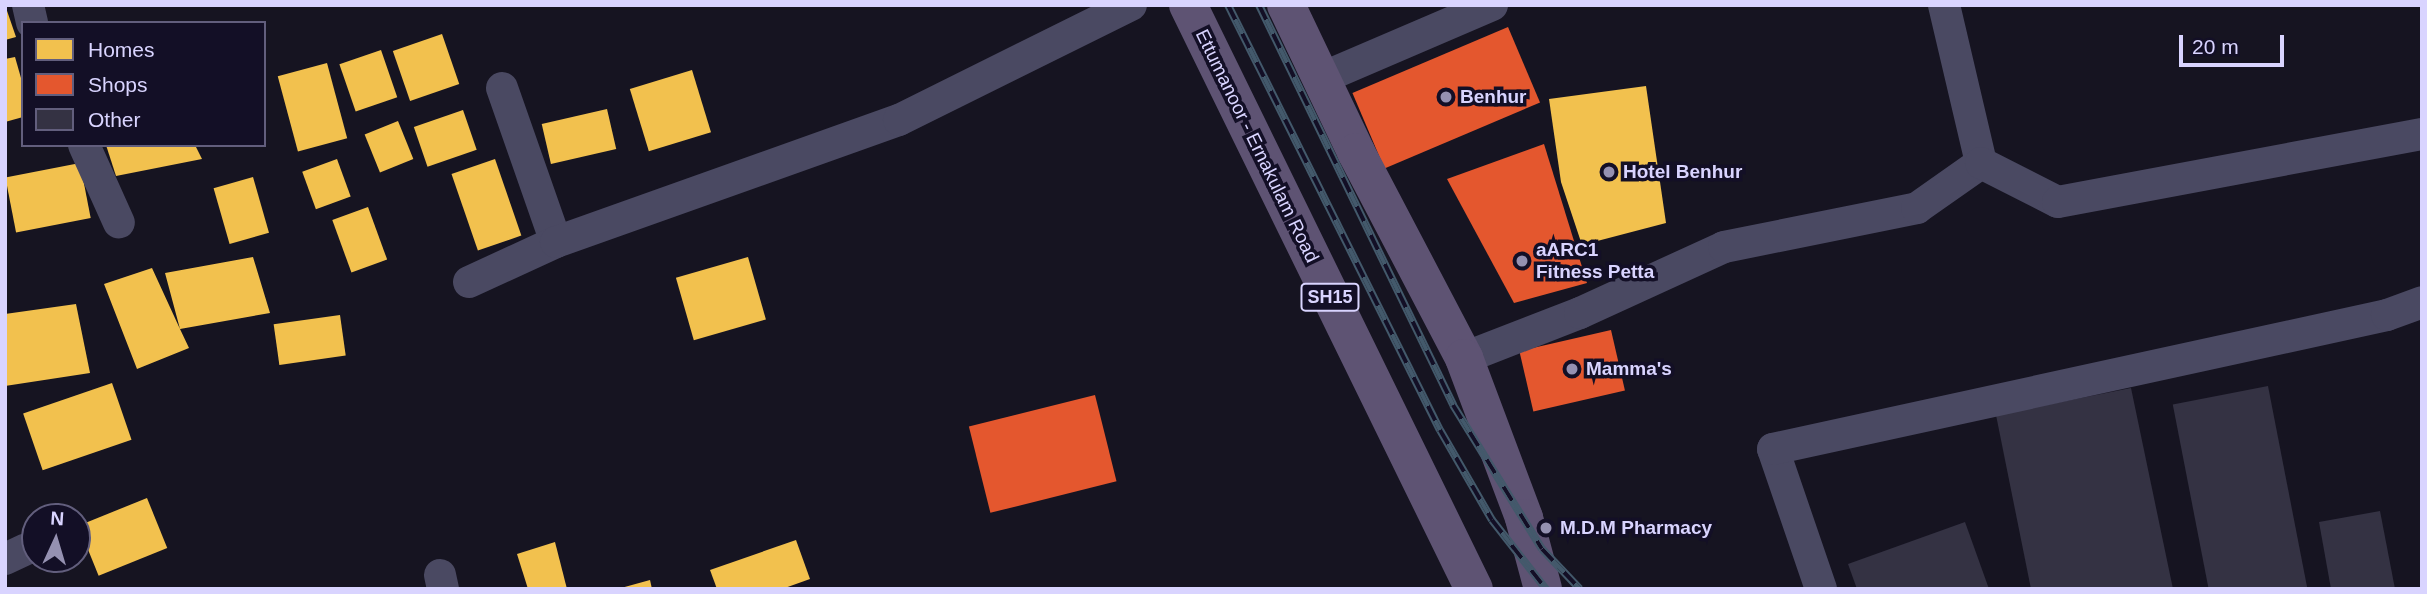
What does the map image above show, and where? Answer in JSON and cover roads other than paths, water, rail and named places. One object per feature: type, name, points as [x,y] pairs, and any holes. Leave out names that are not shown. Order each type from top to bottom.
[{"type":"main road","name":"Ettumanoor - Ernakulam Road","points":[[1188,5],[1474,589]]},
{"type":"main road","points":[[1286,5],[1356,152],[1464,358],[1524,518],[1544,589]]},
{"type":"street","points":[[469,282],[556,242],[899,120],[1130,5]]},
{"type":"street","points":[[1322,78],[1492,5]]},
{"type":"street","points":[[1944,5],[1981,163],[2058,202],[2422,134]]},
{"type":"street","points":[[502,88],[556,242]]},
{"type":"street","points":[[85,147],[119,223]]},
{"type":"street","points":[[1464,358],[1580,313],[1724,247],[1917,208],[1981,163]]},
{"type":"street","points":[[1821,589],[1773,449],[2387,315],[2422,302]]},
{"type":"railway","points":[[1228,5],[1440,430],[1492,520],[1546,589]]},
{"type":"railway","points":[[1259,5],[1453,405],[1542,549],[1580,589]]},
{"type":"place","name":"Benhur","points":[[1446,97]]},
{"type":"place","name":"Hotel Benhur","points":[[1609,172]]},
{"type":"place","name":"aARC1 Fitness Petta","points":[[1522,261]]},
{"type":"place","name":"Mamma's","points":[[1572,369]]},
{"type":"place","name":"M.D.M Pharmacy","points":[[1546,528]]}]
